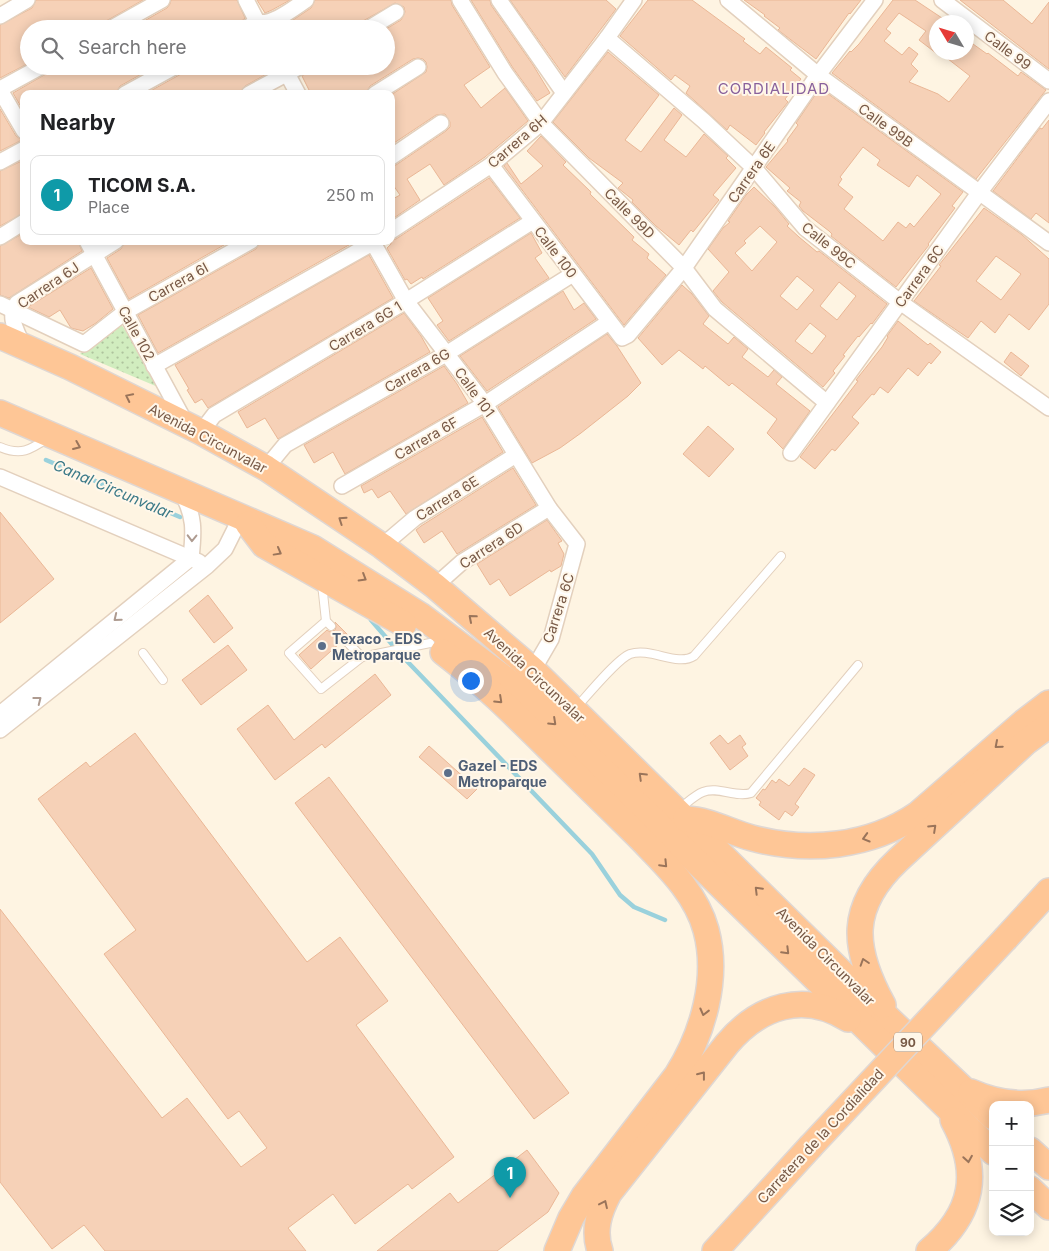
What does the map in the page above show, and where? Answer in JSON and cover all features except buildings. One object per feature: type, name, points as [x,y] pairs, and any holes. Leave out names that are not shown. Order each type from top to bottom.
[{"type":"highway","name":"Avenida Circunvalar","points":[[0,336],[194,429],[266,468],[382,546],[435,586],[532,670],[681,814],[883,1030],[939,1100],[989,1148]]},
{"type":"highway","name":"Avenida Circunvalar","points":[[0,413],[313,548],[420,614],[517,688],[683,849],[883,1030],[961,1088],[989,1113]]},
{"type":"highway","points":[[242,518],[264,545],[395,618],[445,654],[495,696],[616,814],[674,874],[699,911],[709,942],[710,973],[708,995],[698,1031],[685,1062],[677,1075],[584,1196],[571,1218],[557,1251]]},
{"type":"highway","points":[[681,814],[754,839],[797,846],[837,845],[873,836],[900,825],[918,814],[1024,722],[1049,704]]},
{"type":"highway","points":[[883,1030],[859,943],[860,922],[872,893],[884,875],[898,860],[1026,742],[1049,725]]},
{"type":"highway","points":[[585,752],[616,814],[683,849]]},
{"type":"highway","name":"Carretera de la Cordialidad","points":[[715,1251],[815,1152],[1011,943],[1049,890]]},
{"type":"highway","name":"Carretera de la Cordialidad","points":[[1011,943],[1049,912]]},
{"type":"highway","points":[[600,1251],[597,1241],[598,1220],[600,1210],[609,1193],[726,1044],[741,1028],[776,1008],[788,1005],[810,1005],[821,1007],[845,1018],[883,1030]]},
{"type":"highway","points":[[961,1088],[983,1098],[1004,1103],[1026,1104],[1049,1100]]},
{"type":"highway","points":[[929,1251],[946,1236],[959,1217],[969,1185],[969,1163],[964,1144],[953,1121],[939,1100]]},
{"type":"highway","name":"Carretera de la Cordialidad","points":[[734,1251],[815,1152]]},
{"type":"highway","points":[[1034,1154],[1049,1167]]},
{"type":"highway","points":[[1032,1191],[1049,1207]]},
{"type":"street","points":[[0,16],[27,0]]},
{"type":"street","points":[[126,20],[162,0]]},
{"type":"street","points":[[246,0],[252,20]]},
{"type":"street","points":[[273,20],[306,0]]},
{"type":"street","name":"Calle 99D","points":[[460,0],[505,73],[541,123],[684,268],[715,309],[827,403]]},
{"type":"street","points":[[499,0],[564,93]]},
{"type":"street","name":"Calle 99B","points":[[728,0],[818,75],[1049,243]]},
{"type":"street","name":"Carrera 6E","points":[[622,338],[628,335],[684,268],[818,75],[875,0]]},
{"type":"street","name":"Calle 99","points":[[942,0],[1049,81]]},
{"type":"street","name":"Carrera 6H","points":[[395,228],[490,165],[541,123],[607,38],[626,3]]},
{"type":"street","points":[[383,20],[396,12]]},
{"type":"street","name":"Calle 99C","points":[[607,38],[704,120],[754,168],[805,228],[900,302],[1049,408]]},
{"type":"street","points":[[381,90],[418,67]]},
{"type":"street","points":[[20,123],[0,90],[26,75]]},
{"type":"street","points":[[132,90],[160,75]]},
{"type":"street","points":[[256,90],[278,75]]},
{"type":"street","points":[[288,75],[296,90]]},
{"type":"street","name":"Carrera 6C","points":[[791,453],[979,193],[1049,101]]},
{"type":"street","points":[[395,154],[440,124]]},
{"type":"street","points":[[0,162],[20,151]]},
{"type":"street","name":"Calle 100","points":[[490,165],[622,338]]},
{"type":"street","name":"Carrera 6G 1","points":[[194,429],[214,415],[406,301],[532,221]]},
{"type":"street","points":[[0,237],[20,224]]},
{"type":"street","name":"Carrera 6I","points":[[6,307],[84,344],[125,312],[244,245]]},
{"type":"street","points":[[154,366],[368,245]]},
{"type":"street","name":"Calle 101","points":[[375,245],[406,301],[485,404],[549,508],[577,544]]},
{"type":"street","name":"Carrera 6J","points":[[23,346],[12,316],[6,307],[17,303],[90,248]]},
{"type":"street","name":"Calle 102","points":[[90,248],[154,366],[194,429]]},
{"type":"street","name":"Carrera 6G","points":[[266,468],[285,445],[446,354],[573,274]]},
{"type":"street","name":"Carrera 6F","points":[[342,486],[485,404],[609,322]]},
{"type":"street","name":"Carrera 6E","points":[[382,546],[415,518],[516,455]]},
{"type":"street","points":[[0,477],[207,566]]},
{"type":"street","points":[[0,714],[190,558],[193,537],[190,508],[181,492]]},
{"type":"street","name":"Carrera 6D","points":[[435,586],[462,562],[549,508]]},
{"type":"street","points":[[0,730],[207,566],[226,549],[242,518]]},
{"type":"street","name":"Carrera 6C","points":[[532,670],[551,639],[577,544]]},
{"type":"lane","points":[[0,447],[13,452],[30,450],[52,436]]},
{"type":"lane","points":[[574,710],[610,670],[630,654],[645,652],[684,660],[694,656],[781,556]]},
{"type":"lane","points":[[322,577],[329,624],[290,653],[321,689],[362,657],[430,643]]},
{"type":"lane","points":[[344,639],[362,657]]},
{"type":"lane","points":[[143,653],[163,680]]},
{"type":"lane","points":[[681,814],[704,792],[711,790],[745,795],[751,793],[858,666]]},
{"type":"green space","points":[[119,321],[165,390],[80,354]]},
{"type":"waterway","name":"Canal Circunvalar","points":[[46,460],[180,517]]},
{"type":"waterway","points":[[371,620],[403,657],[592,854],[620,895],[634,907],[665,920]]},
{"type":"place","name":"Texaco - EDS Metroparque","points":[[322,646]]},
{"type":"place","name":"Gazel - EDS Metroparque","points":[[448,773]]},
{"type":"place","name":"TICOM S.A.","points":[[510,1198]]},
{"type":"district","name":"CORDIALIDAD","points":[[774,88]]}]
